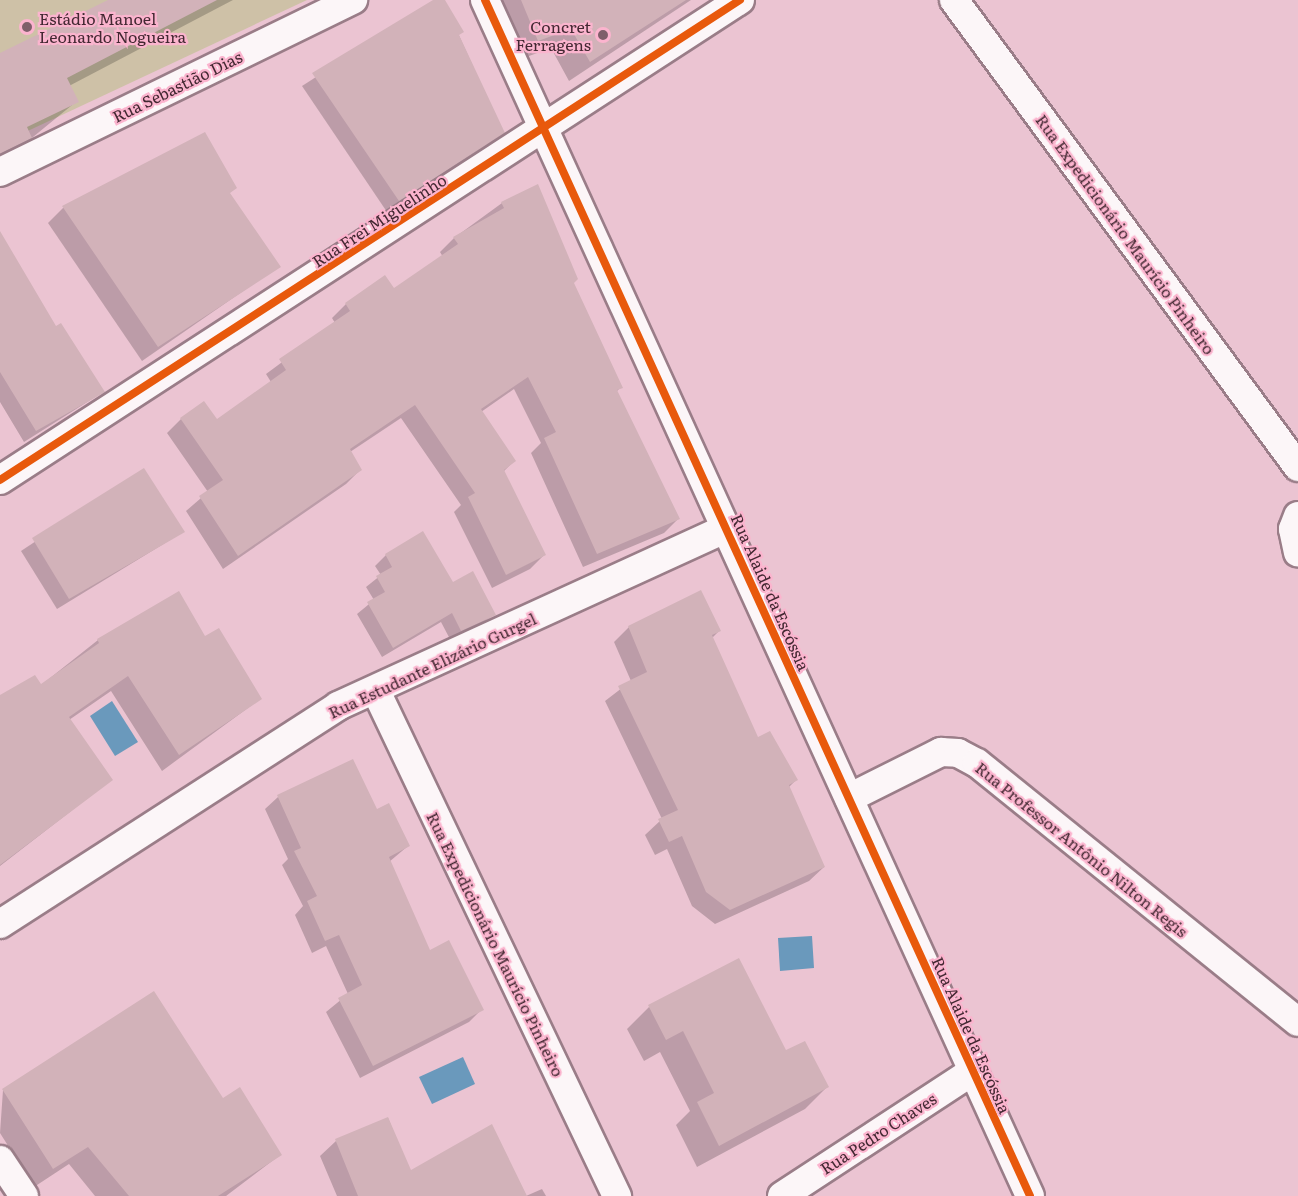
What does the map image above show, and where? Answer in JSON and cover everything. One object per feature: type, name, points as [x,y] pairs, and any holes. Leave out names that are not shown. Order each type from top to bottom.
[{"type":"street","name":"Rua Sebastião Dias","points":[[0,172],[353,0]]},
{"type":"street","name":"Rua Alaide da Escóssia","points":[[485,0],[1030,1196]]},
{"type":"street","name":"Rua Frei Miguelinho","points":[[0,480],[740,0]]},
{"type":"street","name":"Rua Expedicionário Maurício Pinheiro","points":[[954,0],[1298,467]]},
{"type":"street","name":"Rua Estudante Elizário Gurgel","points":[[0,924],[338,706],[376,691],[726,528]]},
{"type":"street","name":"Rua Expedicionário Maurício Pinheiro","points":[[376,691],[617,1196]]},
{"type":"street","name":"Rua Professor Antônio Nilton Regis","points":[[849,798],[941,752],[958,753],[978,763],[1298,1022]]},
{"type":"street","name":"Rua Pedro Chaves","points":[[782,1196],[973,1071]]},
{"type":"street","points":[[0,1160],[24,1196]]},
{"type":"shaded area","points":[[0,0],[307,0],[0,144]]},
{"type":"water","points":[[112,701],[138,742],[115,756],[90,716]]},
{"type":"water","points":[[812,936],[814,968],[780,971],[778,938]]},
{"type":"water","points":[[463,1057],[475,1084],[432,1104],[419,1077]]},
{"type":"building","points":[[108,0],[217,0],[67,78],[79,102],[27,127],[32,138],[0,154],[0,53]]},
{"type":"building","points":[[433,0],[445,0],[464,32],[459,35],[505,133],[399,201],[312,73]]},
{"type":"building","name":"Concret Ferragens","points":[[521,0],[686,0],[590,62],[571,29],[538,41]]},
{"type":"building","points":[[205,132],[237,188],[230,193],[281,267],[158,347],[62,206]]},
{"type":"building","points":[[538,184],[578,279],[574,283],[623,388],[617,390],[680,519],[597,554],[544,438],[556,432],[528,377],[481,409],[516,461],[504,470],[546,555],[506,575],[468,497],[475,493],[415,405],[350,449],[362,470],[238,556],[199,496],[223,480],[180,418],[204,401],[217,419],[286,370],[279,359],[350,311],[345,303],[385,275],[394,288],[458,244],[453,237],[504,208],[501,202]]},
{"type":"building","points":[[0,231],[56,326],[61,323],[105,392],[36,431],[0,372]]},
{"type":"building","points":[[144,468],[185,532],[69,599],[32,538]]},
{"type":"building","points":[[423,531],[453,582],[473,571],[496,615],[461,631],[452,613],[393,648],[367,602],[385,592],[376,576],[392,567],[385,554]]},
{"type":"building","points":[[701,590],[721,631],[712,635],[758,737],[770,731],[798,780],[789,785],[825,867],[730,910],[706,892],[682,836],[669,842],[658,819],[678,810],[618,686],[647,672],[628,626]]},
{"type":"building","points":[[179,591],[205,636],[219,628],[262,699],[179,755],[128,676],[69,717],[113,780],[0,865],[0,695],[35,675],[41,684],[99,643],[97,639]]},
{"type":"building","points":[[353,759],[377,809],[389,803],[410,846],[389,857],[430,950],[449,940],[484,1010],[373,1066],[338,998],[362,985],[339,935],[325,941],[307,901],[317,896],[294,851],[301,848],[277,795]]},
{"type":"building","points":[[739,958],[786,1050],[805,1041],[829,1087],[719,1146],[697,1102],[714,1093],[683,1031],[666,1040],[648,1005]]},
{"type":"building","points":[[154,991],[223,1098],[240,1087],[282,1155],[218,1196],[129,1196],[88,1147],[53,1169],[2,1089]]},
{"type":"building","points":[[388,1117],[411,1170],[492,1124],[527,1196],[358,1196],[335,1139]]},
{"type":"cycle path","points":[[485,0],[1030,1196]]},
{"type":"cycle path","points":[[0,480],[740,0]]},
{"type":"place","name":"Estádio Manoel Leonardo Nogueira","points":[[27,27]]},
{"type":"place","name":"Concret Ferragens","points":[[603,35]]}]
